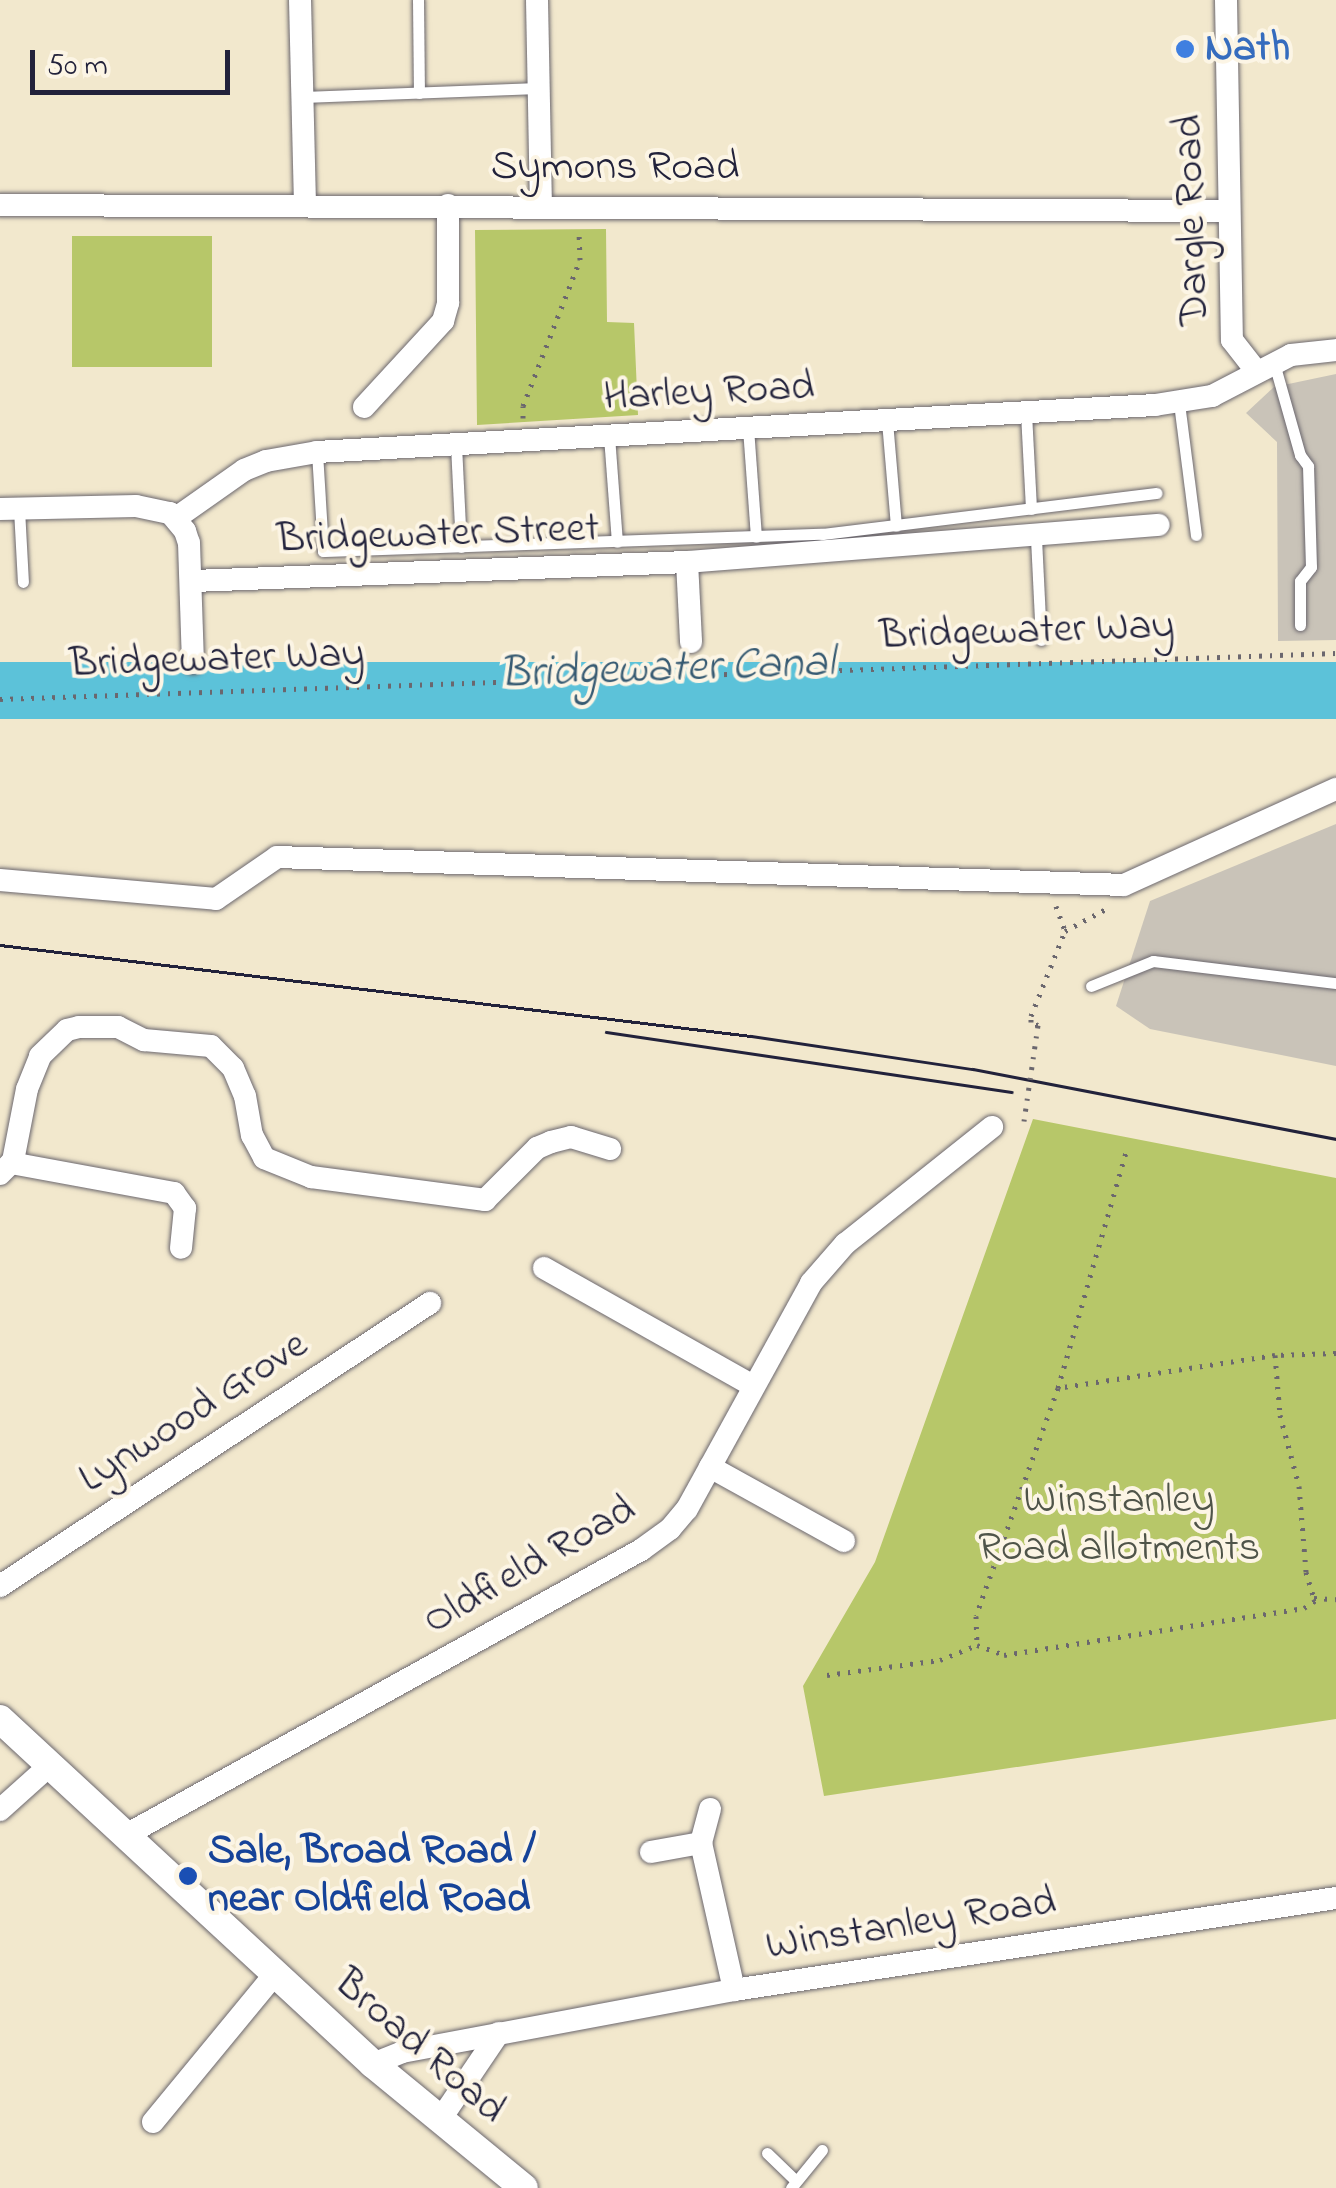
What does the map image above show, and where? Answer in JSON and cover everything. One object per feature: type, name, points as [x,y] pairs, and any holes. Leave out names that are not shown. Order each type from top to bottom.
[{"type":"street","points":[[300,0],[304,204]]},
{"type":"street","points":[[537,0],[541,204]]},
{"type":"street","name":"Dargle Road","points":[[1226,0],[1232,340],[1265,367]]},
{"type":"street","name":"Symons Road","points":[[0,205],[541,204],[1229,211]]},
{"type":"street","points":[[364,407],[443,321],[448,303],[448,205]]},
{"type":"street","name":"Harley Road","points":[[176,518],[244,470],[266,461],[317,452],[1179,403],[1212,396],[1292,356],[1336,350]]},
{"type":"street","points":[[10,509],[136,506],[176,518],[189,543],[193,663]]},
{"type":"street","name":"Bridgewater Street","points":[[193,581],[686,562],[1036,538],[1160,525]]},
{"type":"street","points":[[686,562],[691,642]]},
{"type":"street","points":[[0,880],[216,899],[277,858],[1124,885],[1336,790]]},
{"type":"street","points":[[182,1248],[184,1208],[174,1194],[6,1168],[40,1056],[67,1030],[118,1026],[144,1040],[211,1046],[233,1068],[245,1096],[252,1135],[264,1158],[311,1177],[485,1200],[537,1148],[551,1142],[571,1136],[610,1149]]},
{"type":"street","name":"Oldfield Road","points":[[126,1835],[641,1550],[670,1529],[710,1467],[812,1283],[846,1244],[992,1127]]},
{"type":"street","points":[[544,1268],[753,1386]]},
{"type":"street","name":"Lynwood Grove","points":[[0,1586],[430,1302]]},
{"type":"street","points":[[710,1467],[844,1541]]},
{"type":"street","name":"Broad Road","points":[[0,1719],[373,2064],[524,2188]]},
{"type":"street","points":[[0,1810],[49,1766]]},
{"type":"street","points":[[710,1810],[702,1843],[734,1990]]},
{"type":"street","points":[[651,1852],[702,1843]]},
{"type":"street","name":"Winstanley Road","points":[[373,2064],[402,2052],[734,1990],[1336,1898]]},
{"type":"street","points":[[153,2122],[275,1974]]},
{"type":"street","points":[[440,2120],[499,2034]]},
{"type":"lane","points":[[418,0],[419,93]]},
{"type":"lane","points":[[302,97],[538,88]]},
{"type":"lane","points":[[1265,367],[1308,466],[1310,567],[1300,581],[1300,625]]},
{"type":"lane","points":[[1179,403],[1196,534]]},
{"type":"lane","points":[[1026,412],[1031,509]]},
{"type":"lane","points":[[888,420],[896,526]]},
{"type":"lane","points":[[748,428],[756,538]]},
{"type":"lane","points":[[610,436],[617,542]]},
{"type":"lane","points":[[456,445],[461,547]]},
{"type":"lane","points":[[317,452],[324,552],[756,538],[896,526],[1156,493]]},
{"type":"lane","points":[[10,509],[23,582]]},
{"type":"lane","points":[[1036,538],[1040,640]]},
{"type":"lane","points":[[1091,986],[1153,961],[1336,983]]},
{"type":"lane","points":[[766,2153],[794,2185],[822,2150]]},
{"type":"path","points":[[522,441],[523,406],[580,260],[579,205]]},
{"type":"path","name":"Bridgewater Way","points":[[0,698],[1336,653]]},
{"type":"path","points":[[1024,1120],[1038,1025],[1030,1022],[1050,962]]},
{"type":"path","points":[[977,1645],[976,1616],[1058,1388],[1126,1152]]},
{"type":"path","points":[[1058,1388],[1275,1355],[1336,1352]]},
{"type":"path","points":[[1275,1355],[1280,1415],[1299,1486],[1306,1572],[1318,1598]]},
{"type":"path","points":[[827,1675],[940,1660],[977,1645],[1004,1655],[1304,1608],[1318,1598],[1336,1599]]},
{"type":"shaded area","points":[[1336,374],[1336,640],[1278,641],[1277,442],[1246,413],[1274,387]]},
{"type":"shaded area","points":[[1336,824],[1336,1066],[1150,1029],[1116,1006],[1150,901]]},
{"type":"green space","points":[[606,229],[607,322],[634,323],[638,415],[477,425],[475,230]]},
{"type":"green space","points":[[72,236],[212,236],[212,367],[72,367]]},
{"type":"green space","name":"Winstanley Road allotments","points":[[1033,1119],[1336,1178],[1336,1719],[824,1796],[803,1686],[875,1562]]},
{"type":"water","name":"Bridgewater Canal","points":[[0,662],[1336,662],[1336,719],[0,719]]},
{"type":"tram line","points":[[0,945],[751,1036],[973,1069],[1336,1139]]},
{"type":"tram line","points":[[606,1032],[1012,1092]]},
{"type":"place","name":"Nath","points":[[1185,49]]},
{"type":"place","name":"Sale, Broad Road / near Oldfield Road","points":[[188,1876]]}]
